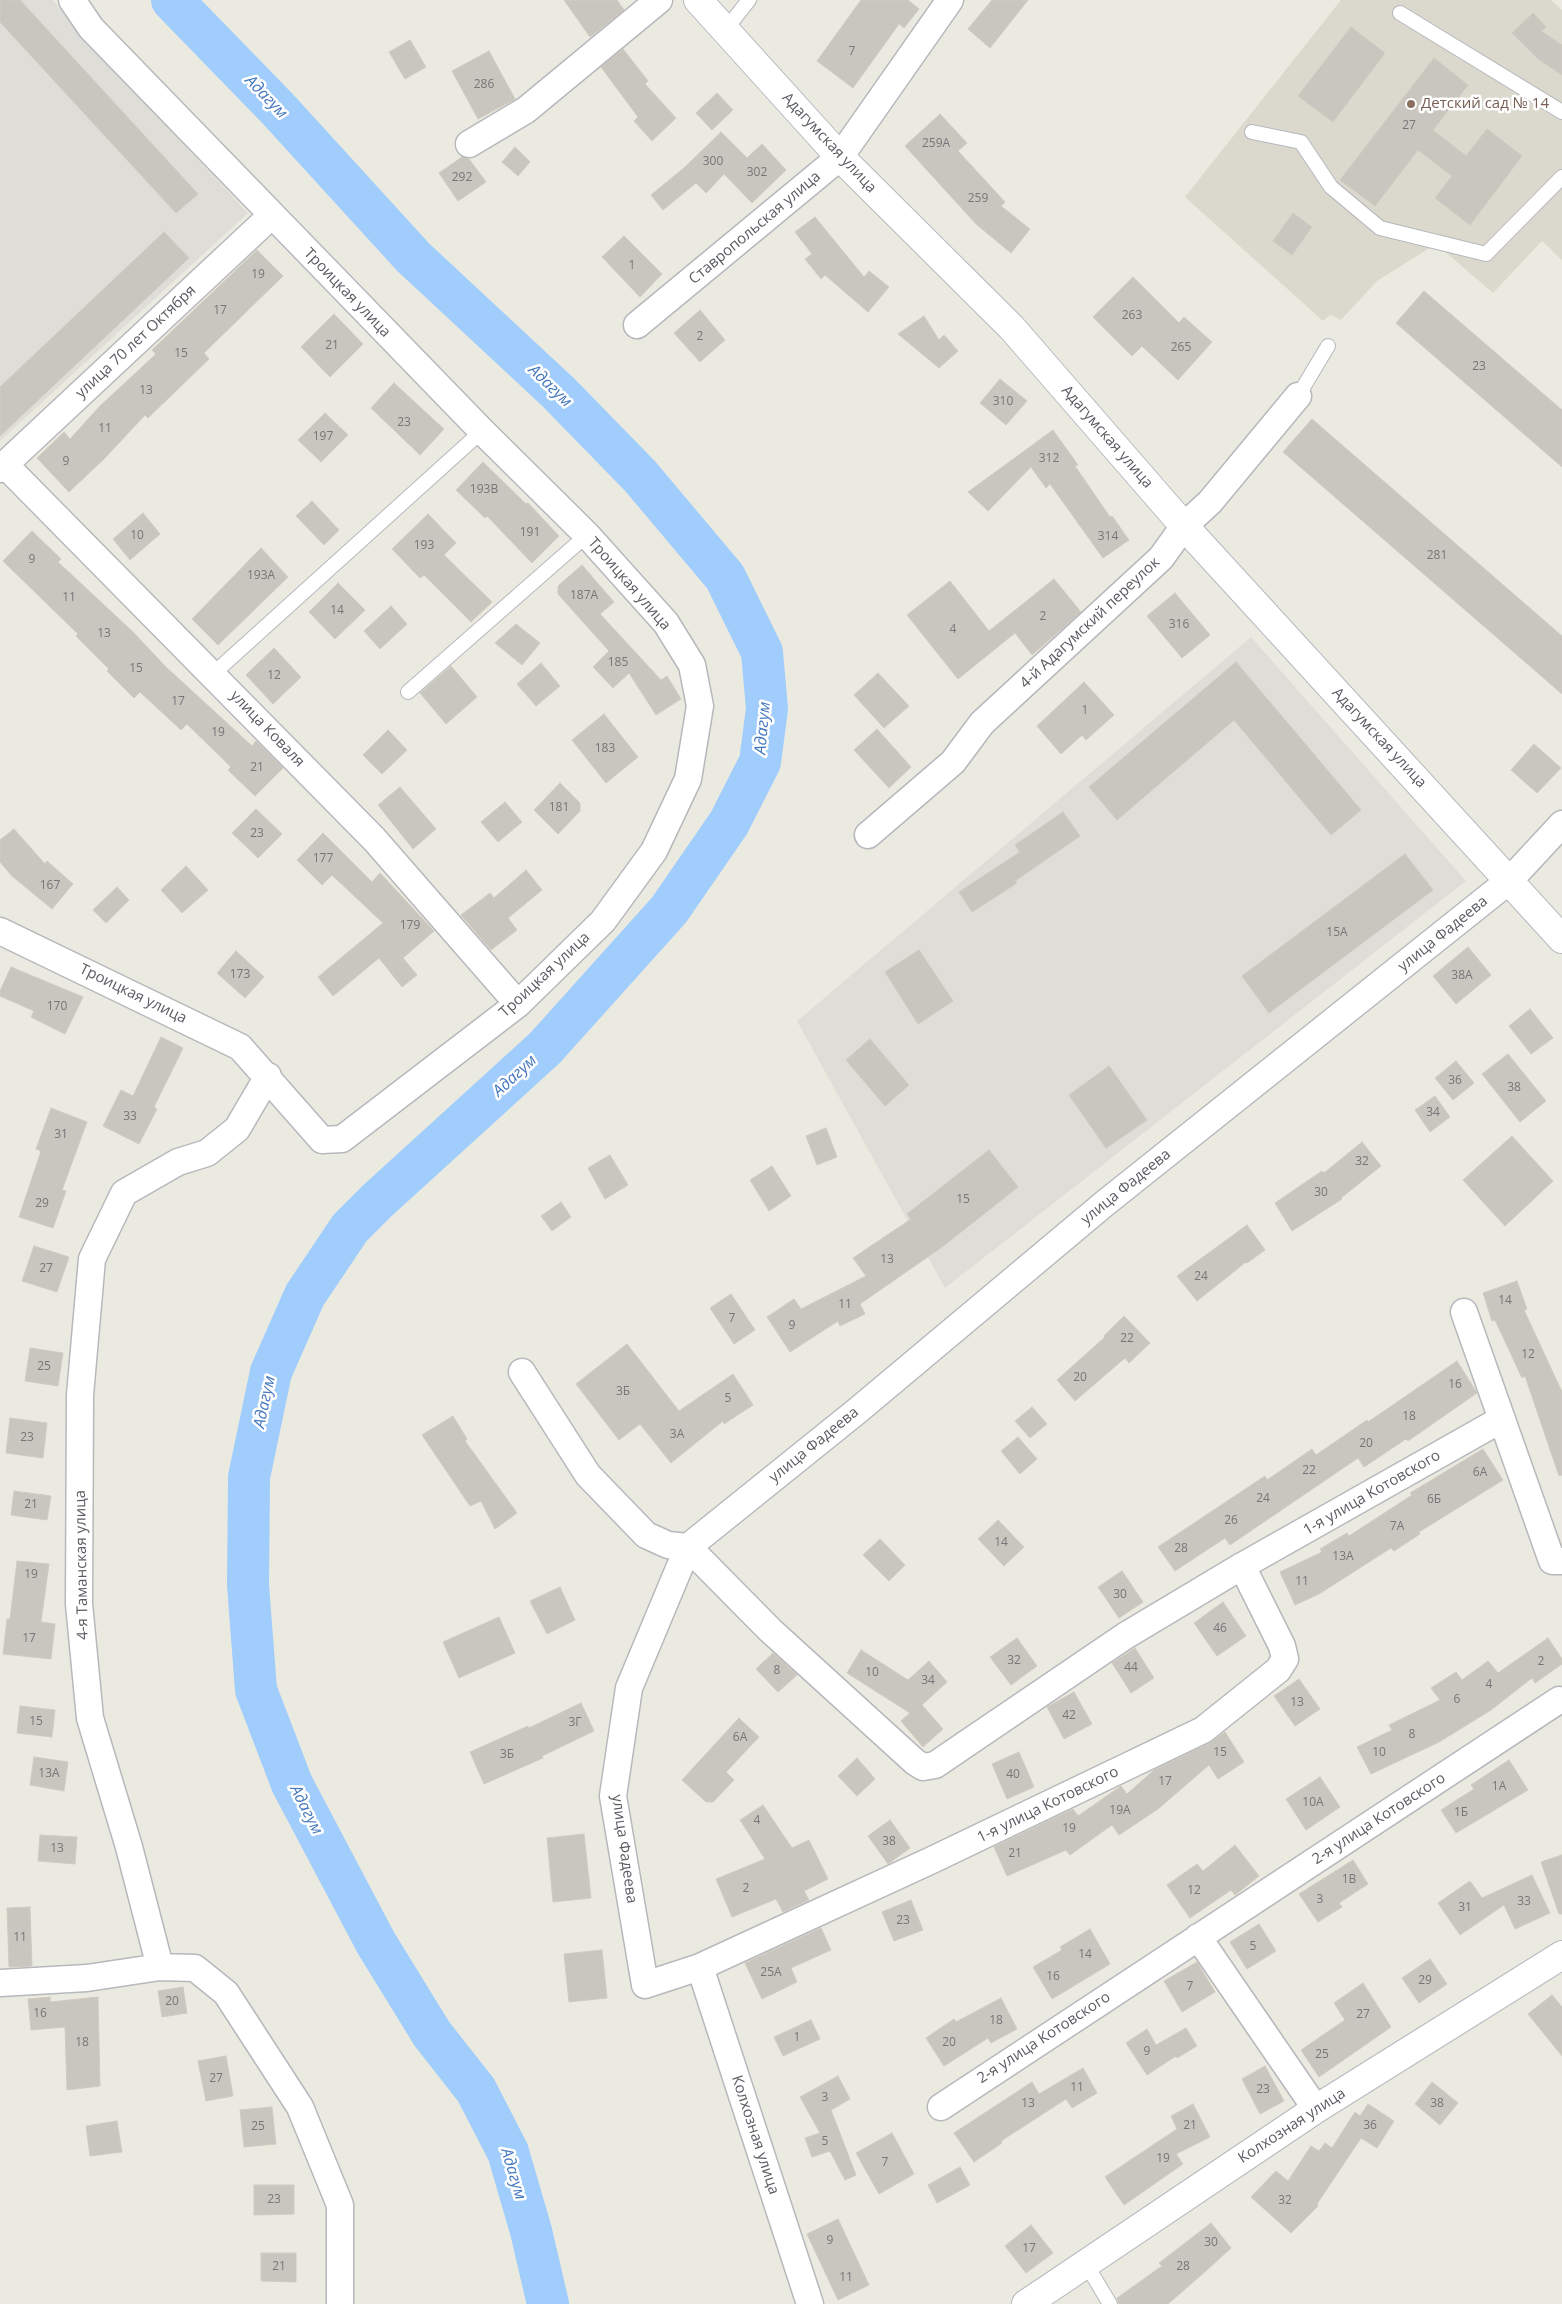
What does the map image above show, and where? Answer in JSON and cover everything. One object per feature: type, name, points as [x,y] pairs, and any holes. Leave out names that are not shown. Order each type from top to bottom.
[{"type":"main road","name":"Адагумская улица","points":[[698,0],[840,157],[1012,328],[1184,526],[1510,880]]},
{"type":"main road","points":[[1510,880],[1559,929]]},
{"type":"main road","name":"Колхозная улица","points":[[1026,2304],[1316,2109],[1562,1954]]},
{"type":"street","name":"Троицкая улица","points":[[0,931],[240,1047],[268,1076],[322,1140],[342,1139],[518,1004],[603,921],[654,851],[688,779],[700,706],[692,665],[666,623],[586,536],[91,28],[72,0]]},
{"type":"street","points":[[469,144],[526,110],[659,0]]},
{"type":"street","name":"Ставропольская улица","points":[[638,325],[840,157],[950,0]]},
{"type":"street","name":"улица 70 лет Октября","points":[[2,467],[272,215]]},
{"type":"street","name":"4-й Адагумский переулок","points":[[868,835],[953,762],[982,723],[1161,558],[1184,526],[1210,502],[1298,396]]},
{"type":"street","name":"улица Коваля","points":[[2,467],[213,674],[374,839],[518,1004]]},
{"type":"street","name":"улица Фадеева","points":[[700,1967],[645,1985],[613,1796],[628,1688],[688,1547],[857,1411],[1104,1204],[1345,1014],[1510,880],[1562,824]]},
{"type":"street","name":"4-я Таманская улица","points":[[160,1967],[129,1846],[90,1718],[88,1699],[80,1604],[80,1395],[92,1259],[124,1193],[178,1162],[207,1154],[237,1129],[268,1076]]},
{"type":"street","points":[[1464,1312],[1552,1561],[1562,1561]]},
{"type":"street","points":[[522,1372],[588,1475],[646,1535],[668,1545],[688,1547]]},
{"type":"street","name":"1-я улица Котовского","points":[[688,1547],[723,1586],[915,1762],[923,1767],[935,1765],[1125,1636],[1242,1566],[1502,1419]]},
{"type":"street","name":"1-я улица Котовского","points":[[700,1967],[932,1860],[1203,1730],[1278,1670],[1285,1659],[1282,1646],[1242,1566]]},
{"type":"street","name":"2-я улица Котовского","points":[[941,2106],[1559,1700]]},
{"type":"street","points":[[1198,1937],[1316,2109]]},
{"type":"street","points":[[0,1983],[87,1978],[160,1967],[195,1968],[226,1993],[300,2107],[340,2205],[340,2304]]},
{"type":"street","name":"Колхозная улица","points":[[700,1967],[810,2304]]},
{"type":"lane","points":[[726,29],[749,0]]},
{"type":"lane","points":[[1400,13],[1562,112]]},
{"type":"lane","points":[[1252,132],[1300,142],[1331,187],[1380,228],[1486,254],[1562,177]]},
{"type":"lane","points":[[1298,396],[1328,346]]},
{"type":"lane","points":[[213,674],[482,431]]},
{"type":"lane","points":[[408,692],[586,536]]},
{"type":"lane","points":[[1086,2264],[1110,2304]]},
{"type":"shaded area","points":[[0,0],[53,0],[73,26],[248,213],[0,441]]},
{"type":"shaded area","name":"Детский сад № 14","points":[[1341,0],[1551,0],[1562,10],[1562,260],[1542,241],[1493,293],[1436,244],[1377,281],[1341,320],[1330,315],[1323,321],[1185,197]]},
{"type":"shaded area","points":[[1251,637],[1466,881],[945,1288],[797,1021]]},
{"type":"building","points":[[0,0],[20,0],[198,194],[176,213],[0,22]]},
{"type":"building","points":[[564,0],[617,0],[624,10],[590,37]]},
{"type":"building","points":[[861,0],[908,0],[919,9],[904,28],[899,24],[853,88],[817,61]]},
{"type":"building","points":[[992,0],[1028,0],[990,48],[968,29]]},
{"type":"building","points":[[1533,13],[1546,27],[1541,31],[1562,45],[1562,75],[1538,59],[1512,33]]},
{"type":"building","points":[[1351,27],[1385,53],[1333,122],[1298,96]]},
{"type":"building","points":[[410,40],[426,67],[405,79],[389,52]]},
{"type":"building","points":[[623,49],[648,81],[645,84],[676,118],[652,141],[634,121],[638,117],[601,67]]},
{"type":"building","points":[[489,51],[515,99],[478,119],[452,71]]},
{"type":"building","points":[[1434,58],[1468,85],[1433,130],[1466,156],[1487,129],[1522,156],[1470,225],[1435,198],[1452,176],[1418,150],[1375,206],[1340,180]]},
{"type":"building","points":[[717,93],[733,110],[712,130],[696,113]]},
{"type":"building","points":[[940,114],[967,143],[958,151],[1005,202],[1001,206],[1030,229],[1011,253],[976,224],[905,146]]},
{"type":"building","points":[[721,132],[747,158],[762,144],[786,170],[752,203],[724,174],[706,193],[696,183],[663,210],[651,195],[685,167]]},
{"type":"building","points":[[515,147],[530,162],[518,176],[502,162]]},
{"type":"building","points":[[462,157],[469,159],[486,182],[458,201],[439,173]]},
{"type":"building","points":[[1293,213],[1312,227],[1292,255],[1273,241]]},
{"type":"building","points":[[815,217],[864,277],[869,271],[889,287],[868,312],[825,275],[821,279],[805,259],[812,254],[795,232]]},
{"type":"building","points":[[164,232],[189,258],[0,436],[0,387]]},
{"type":"building","points":[[624,236],[662,274],[640,297],[602,257]]},
{"type":"building","points":[[257,250],[283,276],[204,353],[209,359],[148,418],[145,415],[105,458],[69,492],[37,458],[64,432],[70,439],[100,406],[156,354],[152,350]]},
{"type":"building","points":[[1133,277],[1179,323],[1184,317],[1212,342],[1178,380],[1142,346],[1132,356],[1093,317]]},
{"type":"building","points":[[1424,291],[1562,410],[1562,467],[1396,323]]},
{"type":"building","points":[[700,310],[725,340],[700,362],[674,333]]},
{"type":"building","points":[[334,314],[363,344],[330,377],[301,347]]},
{"type":"building","points":[[924,316],[939,340],[944,335],[958,351],[939,368],[898,334]]},
{"type":"building","points":[[1000,379],[1027,401],[1006,425],[980,403]]},
{"type":"building","points":[[394,383],[444,429],[420,455],[371,408]]},
{"type":"building","points":[[325,413],[348,435],[321,462],[298,440]]},
{"type":"building","points":[[1312,419],[1562,636],[1562,694],[1283,452]]},
{"type":"building","points":[[1053,430],[1078,465],[1075,466],[1110,517],[1112,516],[1129,540],[1103,558],[1050,484],[1046,488],[1031,467],[988,511],[968,492]]},
{"type":"building","points":[[483,462],[526,504],[528,503],[559,536],[532,563],[487,516],[485,518],[456,490]]},
{"type":"building","points":[[312,501],[339,530],[324,545],[296,516]]},
{"type":"building","points":[[143,513],[160,534],[130,560],[113,539]]},
{"type":"building","points":[[428,514],[456,543],[444,555],[492,602],[471,622],[424,575],[420,578],[392,549]]},
{"type":"building","points":[[32,531],[61,559],[58,562],[132,631],[166,667],[252,746],[256,741],[283,768],[255,796],[228,770],[231,767],[187,724],[181,730],[140,692],[134,698],[107,671],[109,669],[76,636],[78,634],[3,561]]},
{"type":"building","points":[[261,548],[288,577],[218,645],[192,619]]},
{"type":"building","points":[[582,565],[614,602],[600,614],[661,680],[667,676],[681,699],[656,715],[629,673],[613,688],[593,667],[609,651],[558,594],[558,586]]},
{"type":"building","points":[[1054,579],[1081,612],[1032,655],[1015,633],[958,679],[907,615],[950,581],[989,631]]},
{"type":"building","points":[[338,583],[365,610],[335,639],[309,612]]},
{"type":"building","points":[[1175,593],[1210,635],[1182,658],[1147,616]]},
{"type":"building","points":[[391,606],[407,624],[380,649],[364,631]]},
{"type":"building","points":[[516,624],[540,643],[522,665],[495,643]]},
{"type":"building","points":[[274,648],[301,677],[273,704],[246,675]]},
{"type":"building","points":[[1236,662],[1361,810],[1331,835],[1234,720],[1117,820],[1089,787]]},
{"type":"building","points":[[541,663],[560,686],[536,706],[517,684]]},
{"type":"building","points":[[451,666],[477,697],[446,724],[420,693]]},
{"type":"building","points":[[878,673],[909,706],[884,728],[854,695]]},
{"type":"building","points":[[1084,682],[1114,715],[1086,740],[1082,735],[1061,754],[1037,726]]},
{"type":"building","points":[[604,714],[638,757],[606,783],[572,740]]},
{"type":"building","points":[[877,729],[911,767],[889,788],[854,750]]},
{"type":"building","points":[[388,730],[407,750],[382,774],[363,755]]},
{"type":"building","points":[[1534,744],[1561,768],[1537,793],[1511,770]]},
{"type":"building","points":[[560,783],[580,803],[580,811],[558,834],[534,810]]},
{"type":"building","points":[[400,787],[436,829],[413,849],[378,805]]},
{"type":"building","points":[[505,802],[522,822],[498,842],[481,822]]},
{"type":"building","points":[[256,809],[282,834],[258,858],[232,833]]},
{"type":"building","points":[[1063,812],[1080,836],[1015,881],[1017,883],[972,912],[959,892],[1020,852],[1015,845]]},
{"type":"building","points":[[14,829],[45,864],[47,861],[73,884],[52,909],[12,876],[0,862],[0,840]]},
{"type":"building","points":[[323,833],[372,882],[380,873],[434,931],[403,958],[417,975],[402,987],[379,958],[333,996],[318,977],[383,923],[332,875],[322,885],[297,860]]},
{"type":"building","points":[[1405,854],[1433,890],[1269,1013],[1242,976]]},
{"type":"building","points":[[186,866],[208,890],[182,913],[161,890]]},
{"type":"building","points":[[526,870],[542,890],[508,918],[517,930],[491,950],[461,915],[490,893],[494,898]]},
{"type":"building","points":[[117,887],[129,900],[106,923],[93,910]]},
{"type":"building","points":[[1468,947],[1491,975],[1456,1004],[1433,976]]},
{"type":"building","points":[[919,950],[953,1001],[918,1024],[885,972]]},
{"type":"building","points":[[236,951],[264,977],[245,998],[217,973]]},
{"type":"building","points":[[11,967],[83,997],[65,1034],[31,1017],[34,1011],[0,996],[0,991]]},
{"type":"building","points":[[1530,1009],[1553,1038],[1531,1054],[1509,1026]]},
{"type":"building","points":[[161,1037],[183,1048],[154,1107],[157,1109],[139,1144],[103,1126],[121,1090],[133,1096]]},
{"type":"building","points":[[870,1039],[909,1085],[885,1106],[846,1060]]},
{"type":"building","points":[[1508,1054],[1546,1101],[1520,1122],[1482,1074]]},
{"type":"building","points":[[1456,1061],[1474,1083],[1453,1100],[1435,1078]]},
{"type":"building","points":[[1109,1066],[1147,1120],[1106,1148],[1069,1095]]},
{"type":"building","points":[[1435,1096],[1450,1117],[1430,1132],[1415,1110]]},
{"type":"building","points":[[51,1108],[87,1122],[62,1190],[66,1191],[53,1228],[19,1217],[41,1151],[36,1149]]},
{"type":"building","points":[[826,1128],[837,1157],[817,1165],[806,1136]]},
{"type":"building","points":[[1512,1136],[1553,1181],[1505,1226],[1463,1180]]},
{"type":"building","points":[[1362,1142],[1381,1166],[1342,1199],[1292,1231],[1275,1203],[1322,1171],[1324,1173]]},
{"type":"building","points":[[989,1150],[1018,1187],[942,1247],[860,1304],[865,1314],[840,1326],[838,1321],[790,1352],[767,1317],[794,1299],[801,1309],[866,1276],[853,1258],[911,1219],[907,1214]]},
{"type":"building","points":[[610,1155],[628,1185],[605,1199],[588,1168]]},
{"type":"building","points":[[772,1166],[791,1196],[769,1211],[750,1180]]},
{"type":"building","points":[[561,1202],[571,1217],[552,1231],[541,1216]]},
{"type":"building","points":[[1247,1225],[1265,1250],[1246,1262],[1197,1301],[1177,1276]]},
{"type":"building","points":[[34,1246],[69,1257],[57,1292],[22,1281]]},
{"type":"building","points":[[1517,1281],[1527,1309],[1524,1310],[1562,1392],[1562,1475],[1559,1476],[1525,1376],[1522,1378],[1495,1320],[1492,1321],[1483,1293]]},
{"type":"building","points":[[731,1294],[755,1330],[734,1344],[710,1308]]},
{"type":"building","points":[[1124,1316],[1150,1343],[1129,1363],[1125,1358],[1075,1401],[1057,1380],[1105,1337]]},
{"type":"building","points":[[627,1344],[679,1411],[733,1374],[753,1405],[724,1424],[723,1421],[671,1463],[640,1424],[619,1440],[576,1384]]},
{"type":"building","points":[[30,1348],[63,1353],[58,1386],[25,1381]]},
{"type":"building","points":[[1457,1361],[1477,1393],[1408,1441],[1406,1439],[1364,1467],[1358,1458],[1230,1545],[1225,1538],[1175,1571],[1158,1547],[1265,1476],[1267,1480],[1312,1449],[1316,1455]]},
{"type":"building","points":[[1032,1407],[1047,1424],[1030,1438],[1015,1421]]},
{"type":"building","points":[[453,1416],[467,1439],[465,1441],[517,1513],[495,1529],[481,1501],[470,1506],[422,1435]]},
{"type":"building","points":[[10,1418],[47,1423],[43,1458],[6,1453]]},
{"type":"building","points":[[1018,1437],[1037,1459],[1020,1474],[1001,1451]]},
{"type":"building","points":[[1483,1449],[1503,1480],[1419,1532],[1420,1534],[1394,1551],[1391,1548],[1319,1594],[1295,1605],[1280,1572],[1322,1552],[1320,1549],[1347,1533],[1349,1536],[1412,1495],[1410,1493]]},
{"type":"building","points":[[14,1491],[51,1496],[47,1520],[11,1515]]},
{"type":"building","points":[[998,1520],[1024,1547],[1004,1566],[978,1539]]},
{"type":"building","points":[[880,1539],[905,1565],[889,1581],[863,1555]]},
{"type":"building","points":[[17,1561],[49,1564],[41,1622],[55,1624],[51,1659],[3,1654],[7,1619],[10,1619]]},
{"type":"building","points":[[1122,1571],[1143,1602],[1119,1618],[1098,1587]]},
{"type":"building","points":[[560,1587],[575,1620],[547,1634],[530,1601]]},
{"type":"building","points":[[1223,1602],[1246,1636],[1217,1656],[1194,1623]]},
{"type":"building","points":[[499,1617],[515,1653],[459,1678],[443,1642]]},
{"type":"building","points":[[1017,1638],[1037,1666],[1011,1685],[990,1657]]},
{"type":"building","points":[[1548,1638],[1562,1659],[1562,1664],[1535,1683],[1532,1678],[1491,1710],[1439,1742],[1371,1774],[1357,1747],[1392,1730],[1389,1725],[1440,1700],[1431,1688],[1456,1672],[1462,1680],[1488,1661],[1498,1673]]},
{"type":"building","points":[[1135,1648],[1154,1678],[1131,1693],[1112,1663]]},
{"type":"building","points":[[861,1650],[908,1680],[929,1661],[947,1682],[922,1705],[943,1729],[923,1747],[901,1721],[910,1713],[847,1673]]},
{"type":"building","points":[[773,1653],[797,1675],[778,1692],[756,1669]]},
{"type":"building","points":[[1299,1679],[1320,1709],[1295,1726],[1274,1696]]},
{"type":"building","points":[[1074,1692],[1092,1724],[1064,1739],[1047,1707]]},
{"type":"building","points":[[581,1703],[594,1731],[542,1756],[543,1758],[484,1784],[470,1752],[528,1726],[529,1728]]},
{"type":"building","points":[[20,1706],[55,1710],[52,1737],[17,1733]]},
{"type":"building","points":[[739,1718],[759,1737],[726,1772],[734,1780],[713,1802],[706,1802],[682,1780]]},
{"type":"building","points":[[1225,1732],[1244,1762],[1218,1779],[1209,1765],[1158,1809],[1119,1835],[1112,1825],[1070,1855],[1066,1850],[1007,1876],[994,1847],[1073,1809],[1078,1816],[1121,1786],[1127,1794],[1154,1770],[1210,1743]]},
{"type":"building","points":[[1019,1752],[1034,1787],[1007,1799],[992,1764]]},
{"type":"building","points":[[34,1757],[68,1762],[64,1791],[30,1785]]},
{"type":"building","points":[[857,1758],[875,1779],[857,1796],[838,1776]]},
{"type":"building","points":[[1509,1760],[1528,1790],[1456,1833],[1441,1810],[1474,1789],[1471,1785]]},
{"type":"building","points":[[1320,1777],[1340,1807],[1306,1830],[1286,1799]]},
{"type":"building","points":[[763,1805],[792,1848],[809,1840],[828,1879],[804,1891],[809,1900],[783,1912],[776,1899],[732,1917],[716,1879],[765,1859],[740,1820]]},
{"type":"building","points":[[890,1820],[910,1848],[888,1864],[868,1836]]},
{"type":"building","points":[[584,1834],[591,1898],[553,1902],[547,1838]]},
{"type":"building","points":[[40,1835],[77,1837],[75,1864],[38,1861]]},
{"type":"building","points":[[1235,1845],[1259,1876],[1235,1895],[1231,1890],[1190,1918],[1167,1885],[1197,1864],[1203,1871]]},
{"type":"building","points":[[1562,1855],[1562,1914],[1559,1914],[1541,1862]]},
{"type":"building","points":[[1353,1860],[1368,1884],[1339,1903],[1342,1907],[1318,1922],[1299,1894]]},
{"type":"building","points":[[1532,1875],[1550,1913],[1515,1929],[1504,1905],[1460,1935],[1438,1903],[1470,1881],[1482,1898]]},
{"type":"building","points":[[911,1900],[923,1930],[894,1941],[882,1912]]},
{"type":"building","points":[[30,1907],[32,1966],[9,1967],[7,1908]]},
{"type":"building","points":[[1259,1924],[1276,1951],[1247,1969],[1230,1942]]},
{"type":"building","points":[[821,1928],[831,1950],[791,1968],[797,1982],[762,1999],[745,1963]]},
{"type":"building","points":[[1090,1929],[1110,1964],[1052,1999],[1033,1967],[1062,1950],[1060,1947]]},
{"type":"building","points":[[602,1950],[607,1998],[569,2002],[564,1954]]},
{"type":"building","points":[[1430,1959],[1447,1984],[1419,2003],[1402,1978]]},
{"type":"building","points":[[1197,1962],[1215,1992],[1182,2012],[1164,1981]]},
{"type":"building","points":[[1363,1983],[1391,2027],[1319,2077],[1301,2050],[1345,2020],[1334,2003]]},
{"type":"building","points":[[183,1987],[187,2013],[162,2017],[158,1991]]},
{"type":"building","points":[[1552,1995],[1562,2007],[1562,2056],[1528,2014]]},
{"type":"building","points":[[50,1997],[50,2002],[98,1997],[100,2086],[67,2090],[65,2027],[31,2030],[28,1999]]},
{"type":"building","points":[[1001,1998],[1017,2029],[991,2043],[988,2038],[944,2066],[926,2038],[954,2019],[956,2022]]},
{"type":"building","points":[[811,2020],[820,2039],[783,2056],[774,2037]]},
{"type":"building","points":[[1186,2028],[1197,2046],[1177,2058],[1176,2056],[1147,2075],[1126,2043],[1147,2029],[1156,2045]]},
{"type":"building","points":[[226,2056],[233,2096],[206,2101],[198,2061]]},
{"type":"building","points":[[1265,2066],[1284,2101],[1260,2114],[1242,2079]]},
{"type":"building","points":[[1083,2068],[1097,2093],[1072,2108],[1066,2099],[1001,2141],[1002,2143],[974,2162],[954,2133],[1032,2082],[1039,2094]]},
{"type":"building","points":[[838,2076],[850,2099],[831,2110],[856,2175],[845,2180],[830,2151],[812,2157],[805,2138],[820,2133],[800,2097]]},
{"type":"building","points":[[1432,2082],[1458,2103],[1440,2125],[1415,2104]]},
{"type":"building","points":[[1193,2104],[1210,2137],[1176,2154],[1183,2164],[1124,2205],[1105,2177],[1177,2129],[1171,2116]]},
{"type":"building","points":[[1368,2104],[1394,2121],[1377,2148],[1361,2138],[1317,2204],[1318,2206],[1291,2233],[1251,2197],[1276,2171],[1288,2181],[1311,2146],[1319,2151],[1325,2143],[1332,2148],[1355,2112],[1360,2116]]},
{"type":"building","points":[[272,2107],[276,2144],[244,2147],[240,2110]]},
{"type":"building","points":[[117,2121],[122,2152],[90,2156],[86,2126]]},
{"type":"building","points":[[892,2133],[914,2174],[879,2194],[856,2153]]},
{"type":"building","points":[[960,2167],[970,2185],[937,2203],[928,2185]]},
{"type":"building","points":[[254,2185],[294,2185],[294,2214],[254,2215]]},
{"type":"building","points":[[838,2219],[869,2285],[838,2300],[807,2234]]},
{"type":"building","points":[[1211,2223],[1231,2248],[1207,2270],[1168,2304],[1119,2304],[1117,2298],[1162,2266],[1159,2263]]},
{"type":"building","points":[[1031,2225],[1053,2253],[1026,2273],[1005,2246]]},
{"type":"building","points":[[261,2253],[296,2253],[296,2282],[261,2281]]},
{"type":"waterway","name":"Адагум","points":[[172,0],[277,108],[413,257],[558,392],[640,476],[725,577],[762,652],[767,709],[760,762],[729,823],[669,910],[545,1048],[377,1201],[350,1228],[305,1295],[271,1372],[249,1477],[248,1585],[256,1690],[292,1784],[376,1943],[432,2034],[476,2090],[508,2152],[531,2231],[548,2304]]},
{"type":"place","name":"Детский сад № 14","points":[[1411,104]]}]
